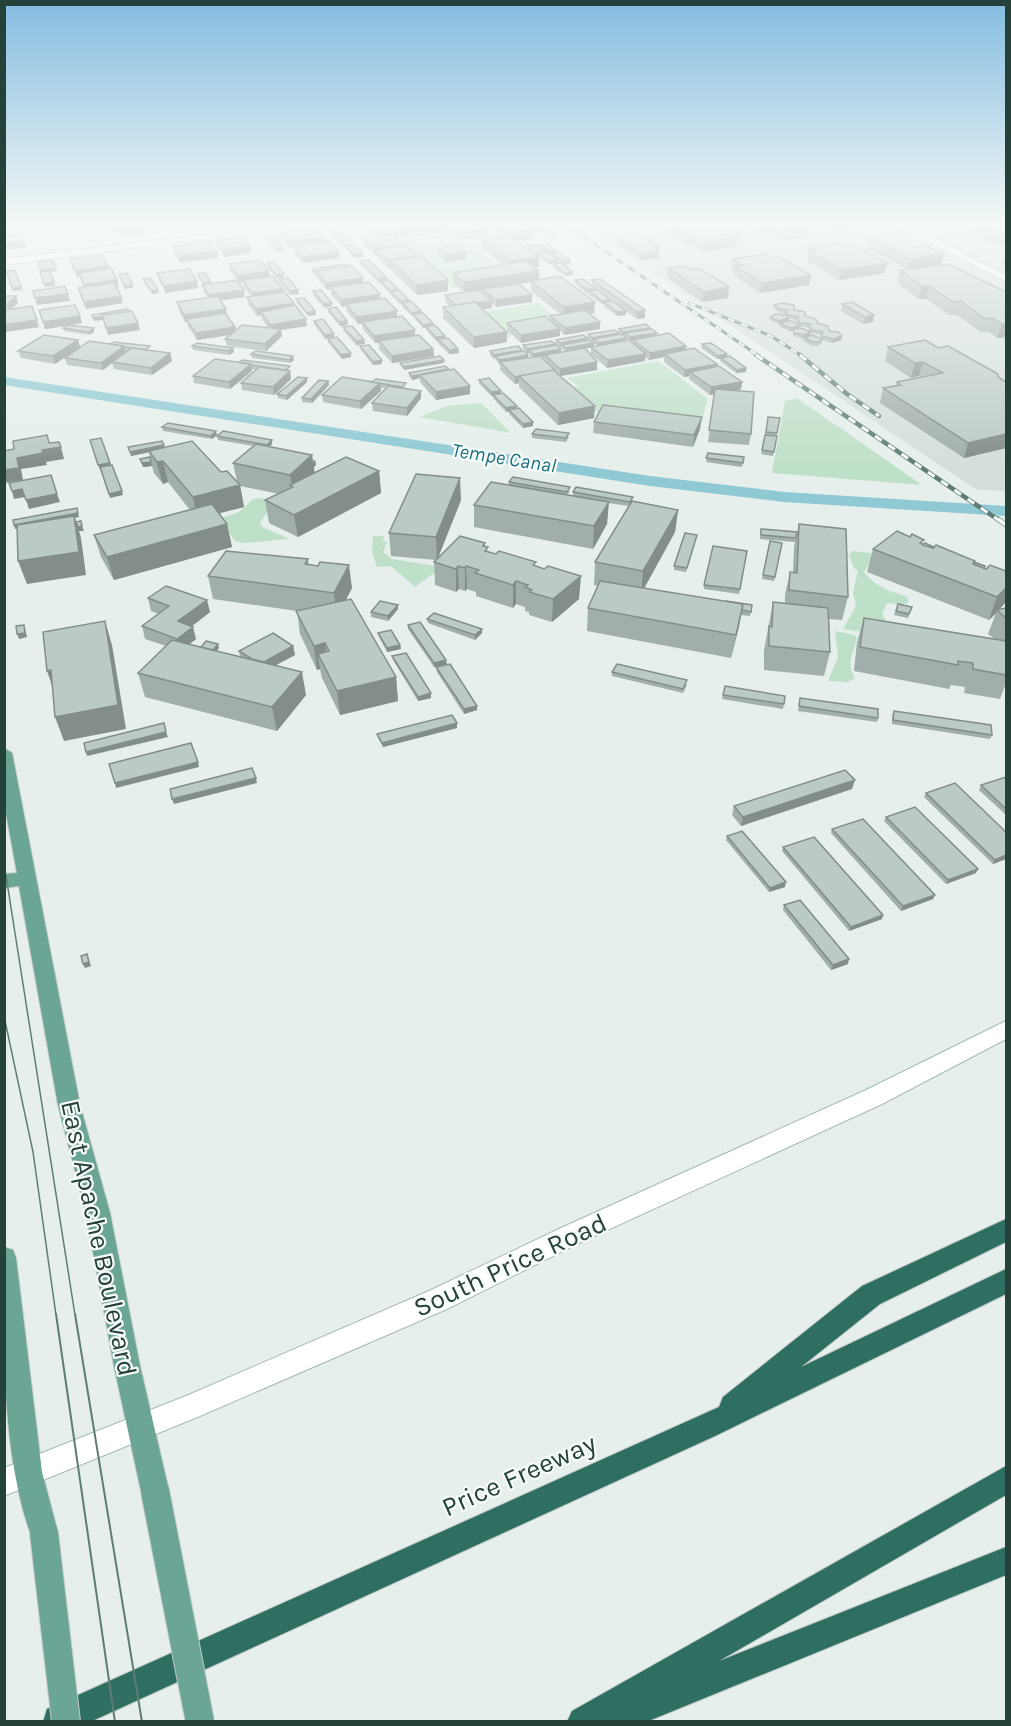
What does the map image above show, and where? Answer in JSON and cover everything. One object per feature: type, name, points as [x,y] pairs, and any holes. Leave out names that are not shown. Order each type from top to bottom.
[{"type":"highway","points":[[706,1427],[871,1294],[1006,1230]]},
{"type":"highway","name":"Price Freeway","points":[[54,1722],[706,1427],[1006,1281]]},
{"type":"highway","points":[[583,1722],[1006,1480]]},
{"type":"highway","points":[[606,1722],[1006,1561]]},
{"type":"main road","name":"East Apache Boulevard","points":[[4,753],[69,1105],[98,1213],[200,1722]]},
{"type":"main road","points":[[4,881],[29,879]]},
{"type":"main road","points":[[4,1258],[16,1477],[44,1533],[66,1722]]},
{"type":"street","name":"South Price Road","points":[[16,1477],[141,1425],[191,1407],[438,1300],[569,1236],[874,1097],[1006,1029]]},
{"type":"shaded area","points":[[700,305],[1006,305],[1006,491],[977,490]]},
{"type":"green space","points":[[540,305],[560,319],[505,328],[512,334],[509,338],[480,312]]},
{"type":"green space","points":[[658,361],[708,399],[700,426],[596,412],[568,388],[578,386],[567,378]]},
{"type":"green space","points":[[797,398],[922,485],[772,473],[785,401]]},
{"type":"green space","points":[[481,403],[511,433],[419,417],[447,406]]},
{"type":"green space","points":[[253,499],[270,500],[269,510],[260,522],[262,527],[290,539],[244,543],[235,541],[228,531],[215,520],[239,512]]},
{"type":"green space","points":[[373,536],[384,536],[383,541],[387,542],[383,552],[392,559],[442,567],[415,587],[391,566],[377,567],[372,551]]},
{"type":"green space","points":[[853,551],[879,556],[870,562],[864,572],[883,588],[906,596],[909,602],[903,605],[887,603],[882,613],[892,636],[843,629],[856,606],[853,593],[858,571],[854,568],[849,555]]},
{"type":"green space","points":[[835,631],[855,635],[857,639],[851,663],[855,678],[848,682],[828,681],[838,657]]},
{"type":"building","points":[[75,305],[80,316],[43,322],[39,310]]},
{"type":"building","points":[[178,305],[223,305],[226,309],[184,315]]},
{"type":"building","points":[[253,305],[284,305],[256,309]]},
{"type":"building","points":[[295,305],[306,319],[270,325],[261,312]]},
{"type":"building","points":[[300,305],[310,305],[315,311],[307,313]]},
{"type":"building","points":[[346,305],[391,305],[397,311],[357,317]]},
{"type":"building","points":[[404,305],[415,305],[421,311],[412,313]]},
{"type":"building","points":[[478,305],[507,332],[474,337],[443,307]]},
{"type":"building","points":[[607,305],[618,305],[626,311],[617,312]]},
{"type":"building","points":[[627,305],[637,305],[645,310],[637,312]]},
{"type":"building","points":[[774,305],[794,305],[794,310],[805,312],[805,316],[816,319],[817,323],[828,326],[829,331],[838,332],[842,336],[833,339],[821,336],[823,332],[812,330],[809,327],[811,324],[800,323],[797,319],[799,317],[789,315],[786,313],[788,310]]},
{"type":"building","points":[[843,305],[856,305],[874,315],[865,317]]},
{"type":"building","points":[[966,305],[1006,305],[1006,324],[993,318],[985,319]]},
{"type":"building","points":[[32,306],[37,320],[4,325],[4,310]]},
{"type":"building","points":[[336,307],[347,321],[339,322],[328,309]]},
{"type":"building","points":[[128,309],[128,312],[93,318],[92,315]]},
{"type":"building","points":[[585,310],[600,322],[565,328],[550,316]]},
{"type":"building","points":[[132,311],[138,323],[106,328],[102,315]]},
{"type":"building","points":[[225,313],[235,327],[196,333],[186,319]]},
{"type":"building","points":[[423,313],[433,323],[423,325],[413,314]]},
{"type":"building","points":[[776,314],[789,318],[779,321],[770,317]]},
{"type":"building","points":[[402,316],[415,330],[374,336],[362,322]]},
{"type":"building","points":[[545,316],[560,329],[521,335],[507,323]]},
{"type":"building","points":[[323,319],[334,334],[325,335],[314,321]]},
{"type":"building","points":[[785,321],[792,321],[800,326],[790,328],[781,324]]},
{"type":"building","points":[[646,324],[650,328],[623,332],[619,329]]},
{"type":"building","points":[[68,325],[94,328],[88,332],[63,328]]},
{"type":"building","points":[[242,325],[281,329],[265,344],[225,339]]},
{"type":"building","points":[[435,325],[445,336],[436,337],[426,327]]},
{"type":"building","points":[[352,326],[364,340],[356,341],[343,327]]},
{"type":"building","points":[[801,328],[811,332],[804,335],[794,333],[793,329]]},
{"type":"building","points":[[652,329],[657,333],[630,337],[625,333]]},
{"type":"building","points":[[615,330],[619,333],[592,338],[588,334]]},
{"type":"building","points":[[669,333],[686,346],[650,353],[633,340]]},
{"type":"building","points":[[621,334],[626,338],[598,343],[594,339]]},
{"type":"building","points":[[44,335],[78,340],[53,356],[18,351]]},
{"type":"building","points":[[419,335],[433,349],[392,356],[379,341]]},
{"type":"building","points":[[583,335],[588,338],[560,343],[556,340]]},
{"type":"building","points":[[812,335],[822,339],[819,342],[813,342],[804,338]]},
{"type":"building","points":[[337,337],[351,353],[341,355],[328,339]]},
{"type":"building","points":[[448,338],[458,349],[449,350],[438,339]]},
{"type":"building","points":[[589,340],[594,343],[566,348],[562,345]]},
{"type":"building","points":[[629,340],[646,354],[608,360],[591,347]]},
{"type":"building","points":[[925,340],[938,348],[948,346],[998,374],[998,377],[1006,382],[1006,434],[968,443],[883,388],[901,385],[897,382],[943,373],[923,362],[915,363],[888,347]]},
{"type":"building","points":[[89,341],[124,346],[101,363],[65,358]]},
{"type":"building","points":[[551,341],[556,344],[527,349],[523,345]]},
{"type":"building","points":[[114,342],[150,346],[145,350],[110,344]]},
{"type":"building","points":[[197,343],[233,348],[229,351],[192,346]]},
{"type":"building","points":[[711,343],[727,354],[718,356],[702,344]]},
{"type":"building","points":[[369,345],[382,360],[373,362],[360,346]]},
{"type":"building","points":[[557,345],[561,349],[533,354],[529,350]]},
{"type":"building","points":[[518,346],[522,350],[494,355],[490,351]]},
{"type":"building","points":[[132,348],[170,353],[151,368],[112,362]]},
{"type":"building","points":[[585,348],[597,362],[560,369],[545,355]]},
{"type":"building","points":[[694,348],[717,364],[685,370],[665,354]]},
{"type":"building","points":[[256,351],[293,356],[289,360],[251,354]]},
{"type":"building","points":[[524,351],[528,355],[499,360],[496,356]]},
{"type":"building","points":[[440,356],[444,360],[403,367],[400,363]]},
{"type":"building","points":[[540,356],[555,370],[515,377],[500,362]]},
{"type":"building","points":[[730,356],[746,368],[737,370],[721,358]]},
{"type":"building","points":[[215,359],[251,364],[229,382],[193,376]]},
{"type":"building","points":[[242,360],[290,366],[286,370],[239,362]]},
{"type":"building","points":[[445,366],[449,369],[412,376],[409,373]]},
{"type":"building","points":[[719,366],[742,382],[711,387],[690,372]]},
{"type":"building","points":[[259,367],[290,371],[273,387],[241,383]]},
{"type":"building","points":[[454,369],[470,386],[436,392],[420,375]]},
{"type":"building","points":[[553,370],[595,406],[559,413],[519,376]]},
{"type":"building","points":[[298,377],[307,378],[286,396],[277,394]]},
{"type":"building","points":[[342,377],[380,383],[360,401],[322,395]]},
{"type":"building","points":[[489,378],[501,391],[491,392],[479,380]]},
{"type":"building","points":[[376,379],[406,383],[402,387],[372,382]]},
{"type":"building","points":[[319,380],[328,381],[311,399],[302,398]]},
{"type":"building","points":[[388,386],[421,391],[407,408],[372,403]]},
{"type":"building","points":[[715,389],[754,392],[751,434],[709,430]]},
{"type":"building","points":[[503,393],[517,406],[506,408],[493,395]]},
{"type":"building","points":[[603,405],[702,417],[694,435],[594,422]]},
{"type":"building","points":[[519,408],[533,422],[523,424],[509,410]]},
{"type":"building","points":[[768,417],[780,418],[777,433],[766,432]]},
{"type":"building","points":[[168,423],[216,431],[211,436],[162,427]]},
{"type":"building","points":[[536,429],[569,433],[566,438],[532,434]]},
{"type":"building","points":[[223,431],[272,440],[267,445],[217,436]]},
{"type":"building","points":[[47,435],[49,443],[59,442],[61,447],[17,458],[19,468],[4,470],[4,451],[14,449],[13,441]]},
{"type":"building","points":[[765,435],[777,436],[774,452],[762,450]]},
{"type":"building","points":[[101,438],[110,463],[98,465],[90,440]]},
{"type":"building","points":[[162,441],[164,445],[130,452],[128,447]]},
{"type":"building","points":[[192,441],[221,472],[227,471],[240,485],[193,497],[163,461],[157,462],[149,451]]},
{"type":"building","points":[[256,444],[312,455],[290,475],[233,463]]},
{"type":"building","points":[[708,453],[744,457],[743,463],[706,458]]},
{"type":"building","points":[[150,457],[151,462],[142,463],[140,459]]},
{"type":"building","points":[[346,457],[379,471],[294,515],[265,500],[293,487],[290,485]]},
{"type":"building","points":[[112,465],[122,491],[109,494],[100,467]]},
{"type":"building","points":[[416,474],[460,478],[436,537],[389,533]]},
{"type":"building","points":[[51,475],[57,494],[26,500],[22,489],[12,491],[9,483]]},
{"type":"building","points":[[513,477],[570,487],[567,492],[509,482]]},
{"type":"building","points":[[491,482],[609,502],[594,526],[474,505]]},
{"type":"building","points":[[576,487],[633,497],[630,502],[573,492]]},
{"type":"building","points":[[632,501],[678,510],[643,571],[595,562]]},
{"type":"building","points":[[212,504],[227,524],[107,557],[94,535]]},
{"type":"building","points":[[77,508],[78,513],[14,525],[13,520]]},
{"type":"building","points":[[74,516],[79,552],[18,561],[17,525]]},
{"type":"building","points":[[81,521],[82,526],[78,527],[76,522]]},
{"type":"building","points":[[799,524],[846,529],[848,597],[789,590],[790,572],[797,573]]},
{"type":"building","points":[[761,529],[797,532],[796,538],[761,535]]},
{"type":"building","points":[[897,531],[910,537],[912,534],[924,540],[920,543],[933,548],[936,545],[975,561],[973,564],[986,569],[990,565],[1006,571],[1006,588],[997,597],[873,549]]},
{"type":"building","points":[[685,533],[697,535],[687,568],[674,566]]},
{"type":"building","points":[[460,536],[485,543],[483,546],[488,547],[485,551],[496,554],[499,551],[536,562],[533,565],[544,569],[548,566],[581,576],[553,599],[529,592],[532,590],[525,587],[528,585],[516,581],[513,585],[475,573],[479,570],[466,566],[465,568],[458,566],[456,569],[434,562]]},
{"type":"building","points":[[770,541],[782,543],[775,577],[763,575]]},
{"type":"building","points":[[713,546],[747,551],[740,589],[704,585]]},
{"type":"building","points":[[226,551],[308,559],[305,564],[318,566],[320,562],[349,565],[334,593],[208,576]]},
{"type":"building","points":[[974,562],[985,566],[984,568]]},
{"type":"building","points":[[600,581],[743,604],[736,635],[588,608]]},
{"type":"building","points":[[166,586],[207,600],[178,621],[193,627],[177,639],[142,626],[169,606],[148,598]]},
{"type":"building","points":[[351,599],[396,677],[337,691],[318,654],[329,651],[325,643],[314,646],[296,611]]},
{"type":"building","points":[[380,601],[398,605],[388,616],[371,612]]},
{"type":"building","points":[[726,601],[752,605],[751,612],[742,610],[743,604]]},
{"type":"building","points":[[773,602],[828,608],[830,652],[769,646],[769,626],[772,627]]},
{"type":"building","points":[[898,604],[912,607],[909,614],[896,611]]},
{"type":"building","points":[[1006,608],[1006,618],[997,610]]},
{"type":"building","points":[[434,613],[482,629],[475,635],[427,619]]},
{"type":"building","points":[[864,618],[1006,641],[1006,675],[973,669],[973,663],[958,661],[958,665],[860,647]]},
{"type":"building","points":[[105,621],[118,705],[55,717],[51,670],[47,671],[43,632]]},
{"type":"building","points":[[420,622],[446,660],[434,663],[408,625]]},
{"type":"building","points":[[24,625],[25,633],[17,634],[16,626]]},
{"type":"building","points":[[391,630],[400,645],[387,648],[378,633]]},
{"type":"building","points":[[273,633],[293,646],[264,662],[252,659],[239,651]]},
{"type":"building","points":[[172,640],[302,672],[272,707],[138,673]]},
{"type":"building","points":[[206,641],[218,644],[213,650],[201,647]]},
{"type":"building","points":[[406,653],[431,693],[418,697],[392,656]]},
{"type":"building","points":[[450,664],[477,706],[464,709],[436,667]]},
{"type":"building","points":[[617,664],[687,680],[683,689],[612,672]]},
{"type":"building","points":[[725,686],[785,696],[784,704],[723,695]]},
{"type":"building","points":[[800,698],[878,709],[878,718],[799,706]]},
{"type":"building","points":[[894,711],[991,725],[992,735],[893,720]]},
{"type":"building","points":[[452,715],[457,723],[382,743],[377,734]]},
{"type":"building","points":[[164,723],[166,732],[86,752],[84,743]]},
{"type":"building","points":[[191,743],[198,762],[115,783],[109,764]]},
{"type":"building","points":[[252,768],[256,778],[172,799],[170,789]]},
{"type":"building","points":[[845,770],[855,780],[743,817],[734,806]]},
{"type":"building","points":[[1006,777],[1006,809],[981,785]]},
{"type":"building","points":[[955,783],[1006,832],[1006,855],[995,860],[926,793]]},
{"type":"building","points":[[915,807],[978,869],[948,880],[886,817]]},
{"type":"building","points":[[863,819],[935,895],[903,906],[832,829]]},
{"type":"building","points":[[742,831],[786,882],[770,888],[727,836]]},
{"type":"building","points":[[814,837],[883,915],[851,927],[783,847]]},
{"type":"building","points":[[800,900],[849,959],[833,965],[784,905]]},
{"type":"building","points":[[87,954],[89,962],[83,964],[81,956]]},
{"type":"waterway","name":"Tempe Canal","points":[[4,381],[650,481],[784,497],[1006,511]]},
{"type":"tram line","points":[[4,863],[75,1315]]},
{"type":"tram line","points":[[4,1016],[33,1152],[56,1315]]},
{"type":"tram line","points":[[56,1314],[115,1722]]},
{"type":"tram line","points":[[75,1314],[142,1722]]},
{"type":"railway","points":[[683,305],[759,356]]},
{"type":"railway","points":[[693,305],[771,336],[802,356]]},
{"type":"railway","points":[[756,355],[1000,521]]},
{"type":"railway","points":[[800,355],[847,394],[879,416]]},
{"type":"railway","points":[[998,519],[1006,525]]}]
